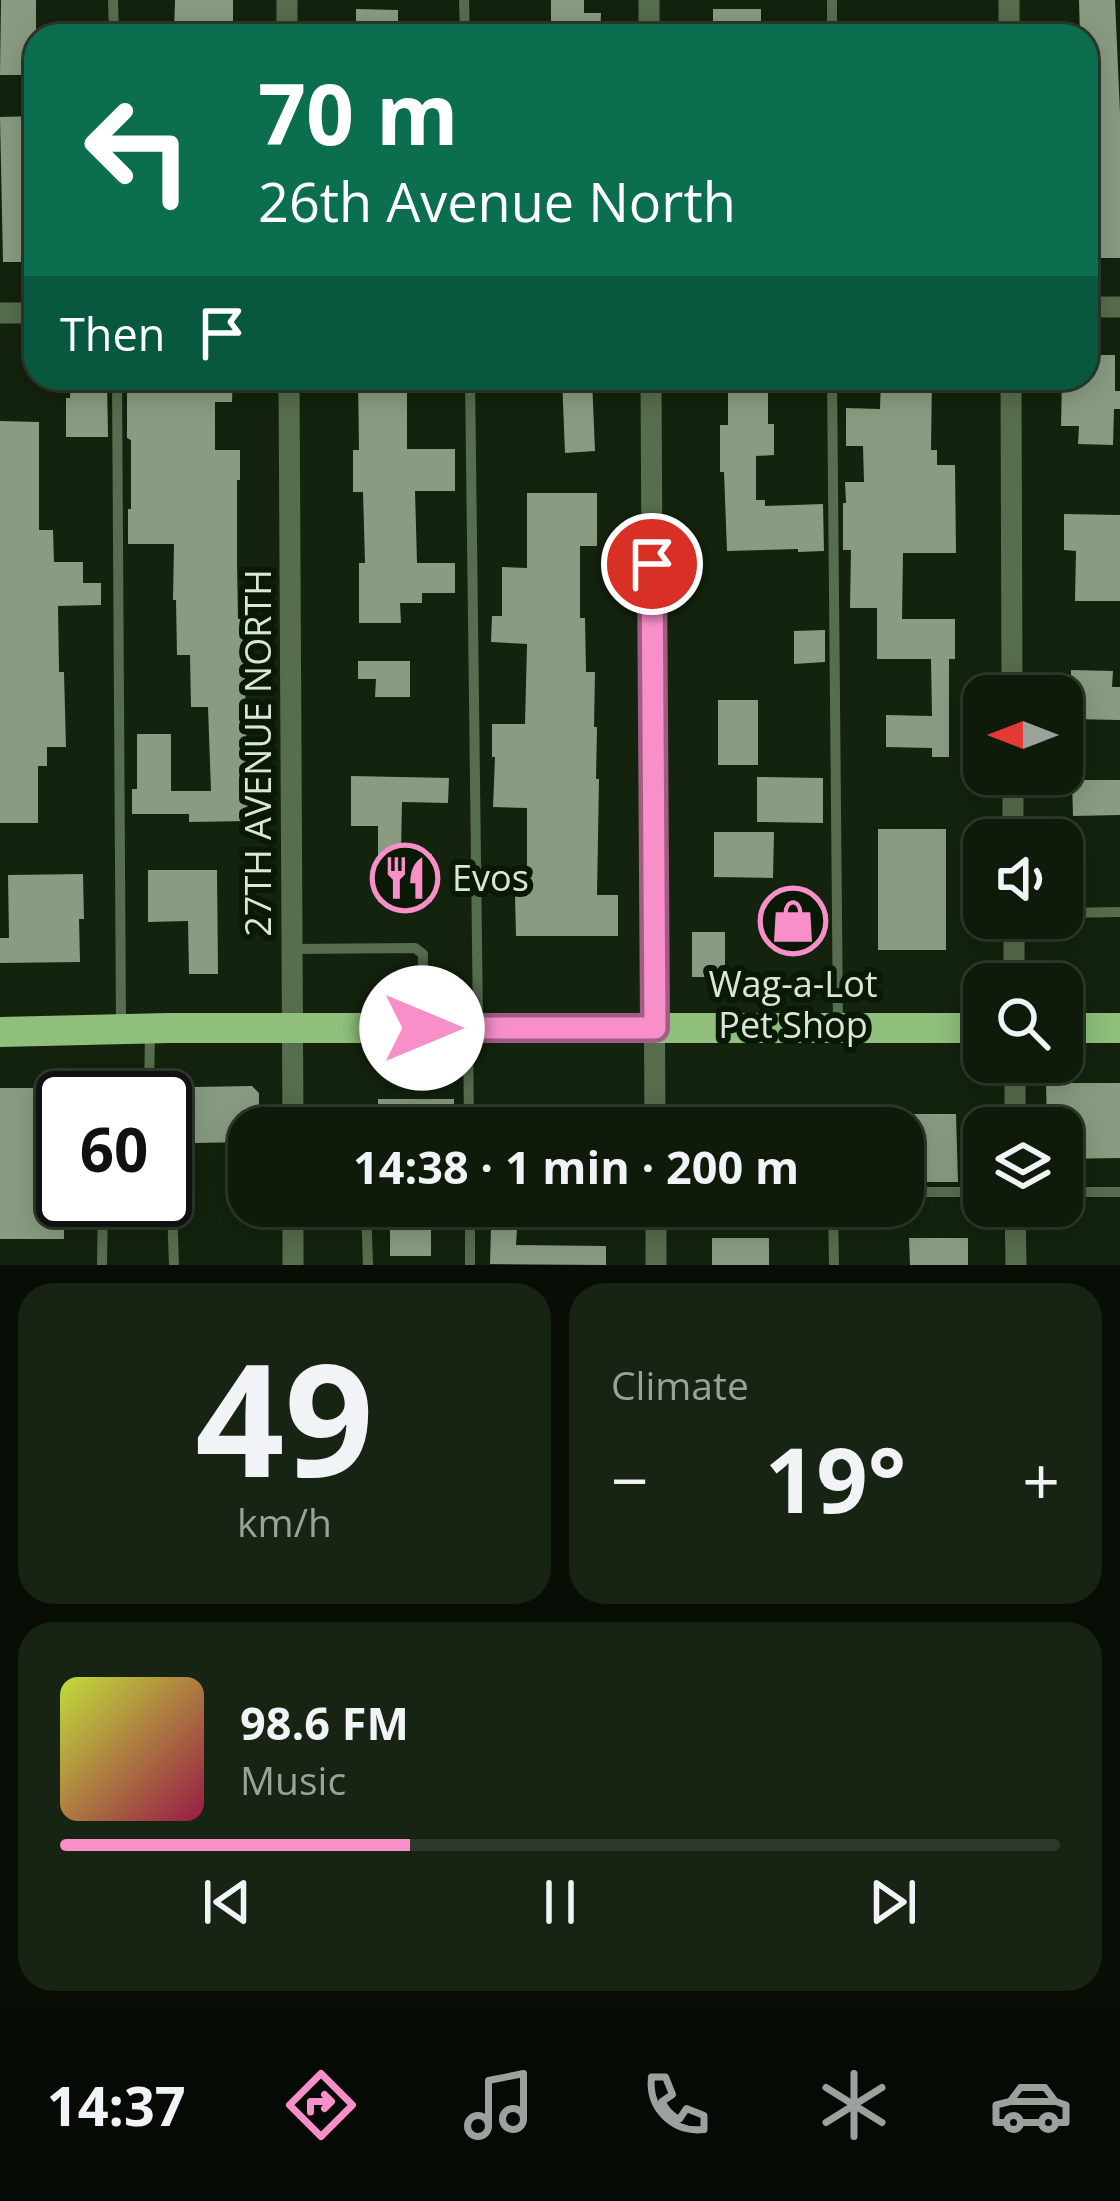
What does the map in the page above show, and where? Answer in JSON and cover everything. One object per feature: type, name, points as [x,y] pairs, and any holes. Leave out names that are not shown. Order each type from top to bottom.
[{"type":"main road","points":[[0,1032],[963,1028]]},
{"type":"main road","points":[[1083,1028],[1120,1028]]},
{"type":"street","name":"27TH AVENUE NORTH","points":[[289,390],[293,1107]]},
{"type":"street","points":[[651,390],[656,1107]]},
{"type":"street","points":[[1011,390],[1012,675]]},
{"type":"street","points":[[293,1227],[293,1265]]},
{"type":"street","points":[[656,1227],[656,1265]]},
{"type":"street","points":[[1015,1227],[1016,1265]]},
{"type":"lane","points":[[117,390],[135,1029],[144,1071]]},
{"type":"lane","points":[[470,390],[470,1107]]},
{"type":"lane","points":[[832,390],[838,1028]]},
{"type":"lane","points":[[1083,913],[1120,912]]},
{"type":"lane","points":[[292,949],[415,948],[424,954],[422,1028]]},
{"type":"lane","points":[[924,1192],[963,1192]]},
{"type":"lane","points":[[1083,1192],[1120,1192]]},
{"type":"lane","points":[[102,1265],[103,1227]]},
{"type":"lane","points":[[173,1227],[174,1265]]},
{"type":"lane","points":[[367,1227],[368,1265]]},
{"type":"lane","points":[[470,1227],[470,1265]]},
{"type":"lane","points":[[833,1227],[834,1265]]},
{"type":"building","points":[[1,0],[36,0],[36,24],[24,24],[24,75],[0,75]]},
{"type":"building","points":[[175,0],[233,0],[233,24],[174,24]]},
{"type":"building","points":[[551,0],[584,0],[584,13],[601,13],[601,24],[551,24]]},
{"type":"building","points":[[1079,0],[1115,0],[1120,258],[1098,258],[1098,24],[1080,24]]},
{"type":"building","points":[[356,9],[398,10],[398,24],[356,24]]},
{"type":"building","points":[[713,9],[761,9],[761,24],[713,24]]},
{"type":"building","points":[[24,116],[24,262],[3,262],[0,117]]},
{"type":"building","points":[[1098,355],[1115,355],[1120,409],[1114,409],[1113,445],[1078,444],[1079,426],[1061,426],[1062,390],[1098,390]]},
{"type":"building","points":[[70,390],[107,390],[108,437],[66,437],[66,398]]},
{"type":"building","points":[[127,390],[232,390],[232,402],[215,402],[215,450],[240,450],[238,619],[242,619],[245,677],[248,821],[189,822],[189,814],[132,814],[137,734],[171,734],[171,791],[211,791],[208,707],[191,707],[190,655],[177,655],[174,544],[128,544],[131,440],[127,438]]},
{"type":"building","points":[[358,390],[407,390],[407,449],[455,449],[455,491],[415,491],[417,563],[455,563],[455,593],[422,593],[422,603],[400,603],[401,623],[359,623],[359,563],[365,563],[363,492],[353,492],[353,450],[359,450]]},
{"type":"building","points":[[562,390],[592,390],[595,451],[565,453]]},
{"type":"building","points":[[728,390],[768,390],[774,455],[756,456],[756,500],[765,500],[765,506],[823,504],[824,551],[727,551],[720,425],[728,425]]},
{"type":"building","points":[[881,390],[932,390],[931,450],[937,450],[937,465],[955,465],[956,553],[903,553],[902,619],[955,619],[955,659],[949,659],[949,757],[932,757],[932,748],[886,747],[886,715],[932,716],[931,659],[877,659],[877,608],[850,608],[851,550],[843,550],[845,482],[864,482],[863,446],[846,446],[846,408],[880,409]]},
{"type":"building","points":[[0,421],[39,422],[39,530],[53,530],[54,562],[83,562],[83,583],[101,583],[101,605],[58,606],[66,747],[47,747],[47,766],[38,766],[38,823],[0,823]]},
{"type":"building","points":[[527,493],[597,493],[597,546],[580,546],[580,618],[585,618],[586,672],[595,672],[597,895],[618,895],[618,936],[516,936],[515,896],[527,896],[527,808],[493,807],[492,724],[525,724],[527,644],[491,642],[492,616],[502,616],[502,567],[527,568]]},
{"type":"building","points":[[1064,514],[1120,515],[1120,601],[1075,601],[1076,551],[1064,550]]},
{"type":"building","points":[[825,630],[825,662],[794,664],[794,631]]},
{"type":"building","points":[[358,661],[410,661],[410,697],[375,697],[376,679],[358,679]]},
{"type":"building","points":[[1071,670],[1113,671],[1112,687],[1120,687],[1120,720],[1083,719],[1083,675],[1071,675]]},
{"type":"building","points":[[718,700],[758,700],[758,765],[718,765]]},
{"type":"building","points":[[351,776],[449,778],[448,803],[402,802],[401,854],[432,854],[432,902],[378,902],[378,826],[351,826]]},
{"type":"building","points":[[757,777],[823,778],[823,823],[757,822]]},
{"type":"building","points":[[1083,780],[1120,780],[1120,815],[1073,816],[1072,795],[1083,795]]},
{"type":"building","points":[[878,829],[946,829],[946,950],[878,950]]},
{"type":"building","points":[[714,832],[774,832],[773,878],[714,877]]},
{"type":"building","points":[[148,870],[217,870],[218,974],[189,974],[188,921],[148,922]]},
{"type":"building","points":[[83,874],[80,962],[0,963],[0,938],[9,938],[8,875]]},
{"type":"building","name":"Wag-a-Lot Pet Shop","points":[[780,889],[806,889],[806,953],[780,954]]},
{"type":"building","points":[[692,932],[725,932],[725,977],[692,977]]},
{"type":"building","points":[[1046,1083],[1120,1083],[1120,1158],[1083,1159],[1083,1107],[1047,1107]]},
{"type":"building","points":[[252,1086],[259,1093],[259,1107],[228,1107],[228,1142],[194,1143],[194,1087]]},
{"type":"building","points":[[0,1088],[36,1088],[36,1227],[64,1227],[64,1239],[0,1239]]},
{"type":"building","points":[[378,1099],[454,1099],[454,1107],[378,1107]]},
{"type":"building","points":[[924,1114],[956,1114],[958,1182],[924,1182]]},
{"type":"building","points":[[390,1227],[431,1227],[431,1256],[390,1256]]},
{"type":"building","points":[[491,1228],[517,1229],[516,1245],[606,1246],[606,1265],[490,1264]]},
{"type":"building","points":[[712,1238],[769,1238],[769,1265],[712,1265]]},
{"type":"building","points":[[909,1238],[968,1238],[968,1265],[910,1265]]},
{"type":"place","name":"Evos","points":[[405,878]]},
{"type":"place","name":"Wag-a-Lot Pet Shop","points":[[793,921]]},
{"type":"route","points":[[422,1028],[655,1028],[652,564]]}]
